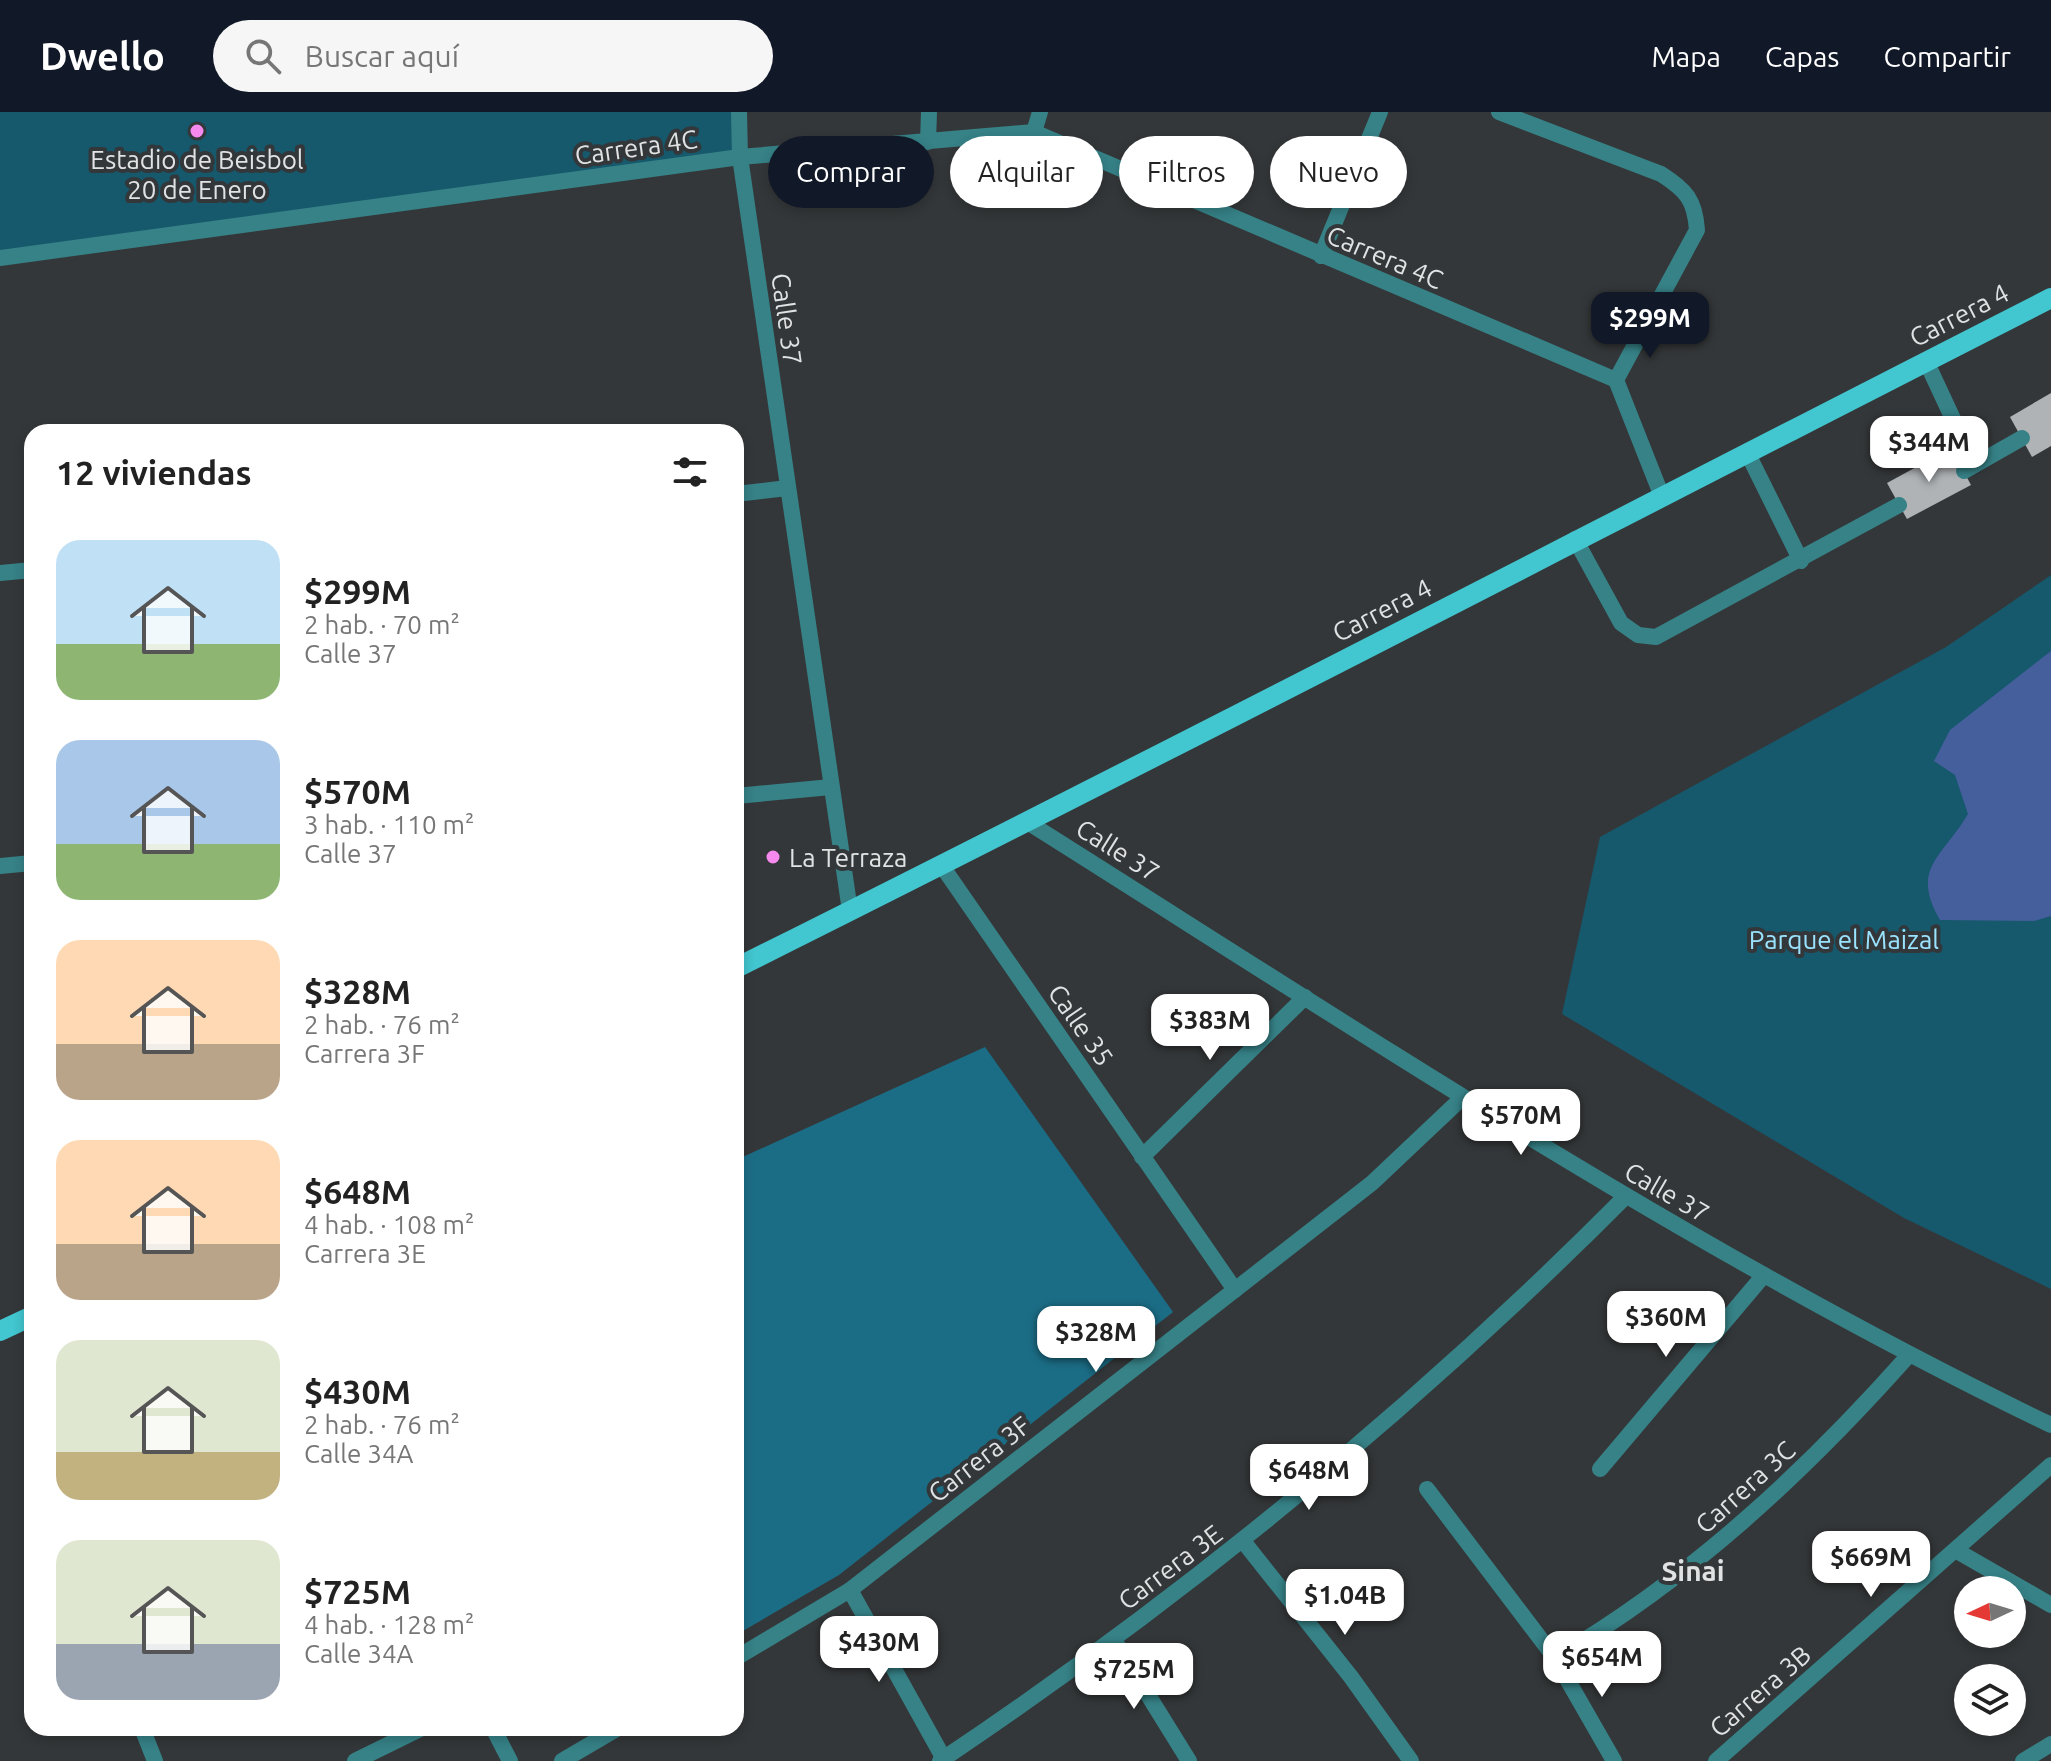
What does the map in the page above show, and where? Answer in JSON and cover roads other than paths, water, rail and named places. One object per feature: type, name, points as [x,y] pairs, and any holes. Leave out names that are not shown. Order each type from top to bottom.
[{"type":"main road","name":"Carrera 4","points":[[744,964],[1029,823],[1661,494],[2051,298]]},
{"type":"main road","points":[[0,1331],[24,1320]]},
{"type":"street","name":"Calle 37","points":[[739,112],[740,157],[850,911]]},
{"type":"street","points":[[928,136],[929,112]]},
{"type":"street","points":[[1034,132],[1040,112]]},
{"type":"street","points":[[1321,256],[1380,112]]},
{"type":"street","points":[[1499,112],[1661,174],[1684,188],[1695,206],[1697,230],[1616,380],[1661,494]]},
{"type":"street","name":"Carrera 4C","points":[[934,141],[1034,132],[1616,380]]},
{"type":"street","name":"Carrera 4C","points":[[0,258],[768,155]]},
{"type":"street","points":[[1926,361],[1969,467],[2022,438]]},
{"type":"street","points":[[1747,452],[1801,561]]},
{"type":"street","points":[[744,493],[787,488]]},
{"type":"street","points":[[1575,539],[1621,623],[1638,635],[1656,637],[1801,561],[1899,505]]},
{"type":"street","points":[[0,573],[24,571]]},
{"type":"street","points":[[744,795],[831,787]]},
{"type":"street","name":"Calle 37","points":[[1029,823],[1462,1098],[1625,1197],[1908,1356],[2051,1425]]},
{"type":"street","points":[[0,866],[24,864]]},
{"type":"street","name":"Calle 35","points":[[942,866],[1235,1290]]},
{"type":"street","points":[[1142,1157],[1305,997]]},
{"type":"street","name":"Carrera 3F","points":[[744,1653],[850,1590],[1372,1183],[1462,1098]]},
{"type":"street","name":"Carrera 3E","points":[[942,1760],[1114,1640],[1243,1541],[1453,1361],[1625,1197]]},
{"type":"street","points":[[1600,1469],[1764,1275]]},
{"type":"street","name":"Carrera 3C","points":[[1555,1658],[1719,1546],[1834,1440],[1908,1356]]},
{"type":"street","name":"Carrera 3B","points":[[1716,1761],[2051,1465]]},
{"type":"street","points":[[1427,1489],[1555,1658],[1614,1761]]},
{"type":"street","points":[[1243,1541],[1351,1677],[1411,1761]]},
{"type":"street","points":[[1957,1551],[2051,1605]]},
{"type":"street","points":[[850,1590],[942,1760]]},
{"type":"street","points":[[1114,1640],[1189,1761]]},
{"type":"street","points":[[145,1736],[155,1761]]},
{"type":"street","points":[[355,1761],[406,1736]]},
{"type":"street","points":[[497,1736],[510,1761]]},
{"type":"street","points":[[562,1761],[604,1736]]},
{"type":"street","points":[[2023,1761],[2051,1744]]},
{"type":"place","name":"Estadio de Beisbol 20 de Enero","points":[[197,131]]},
{"type":"place","name":"La Terraza","points":[[773,857]]},
{"type":"district","name":"Sinai","points":[[1693,1570]]},
{"type":"park label","name":"Parque el Maizal","points":[[1844,939]]}]
